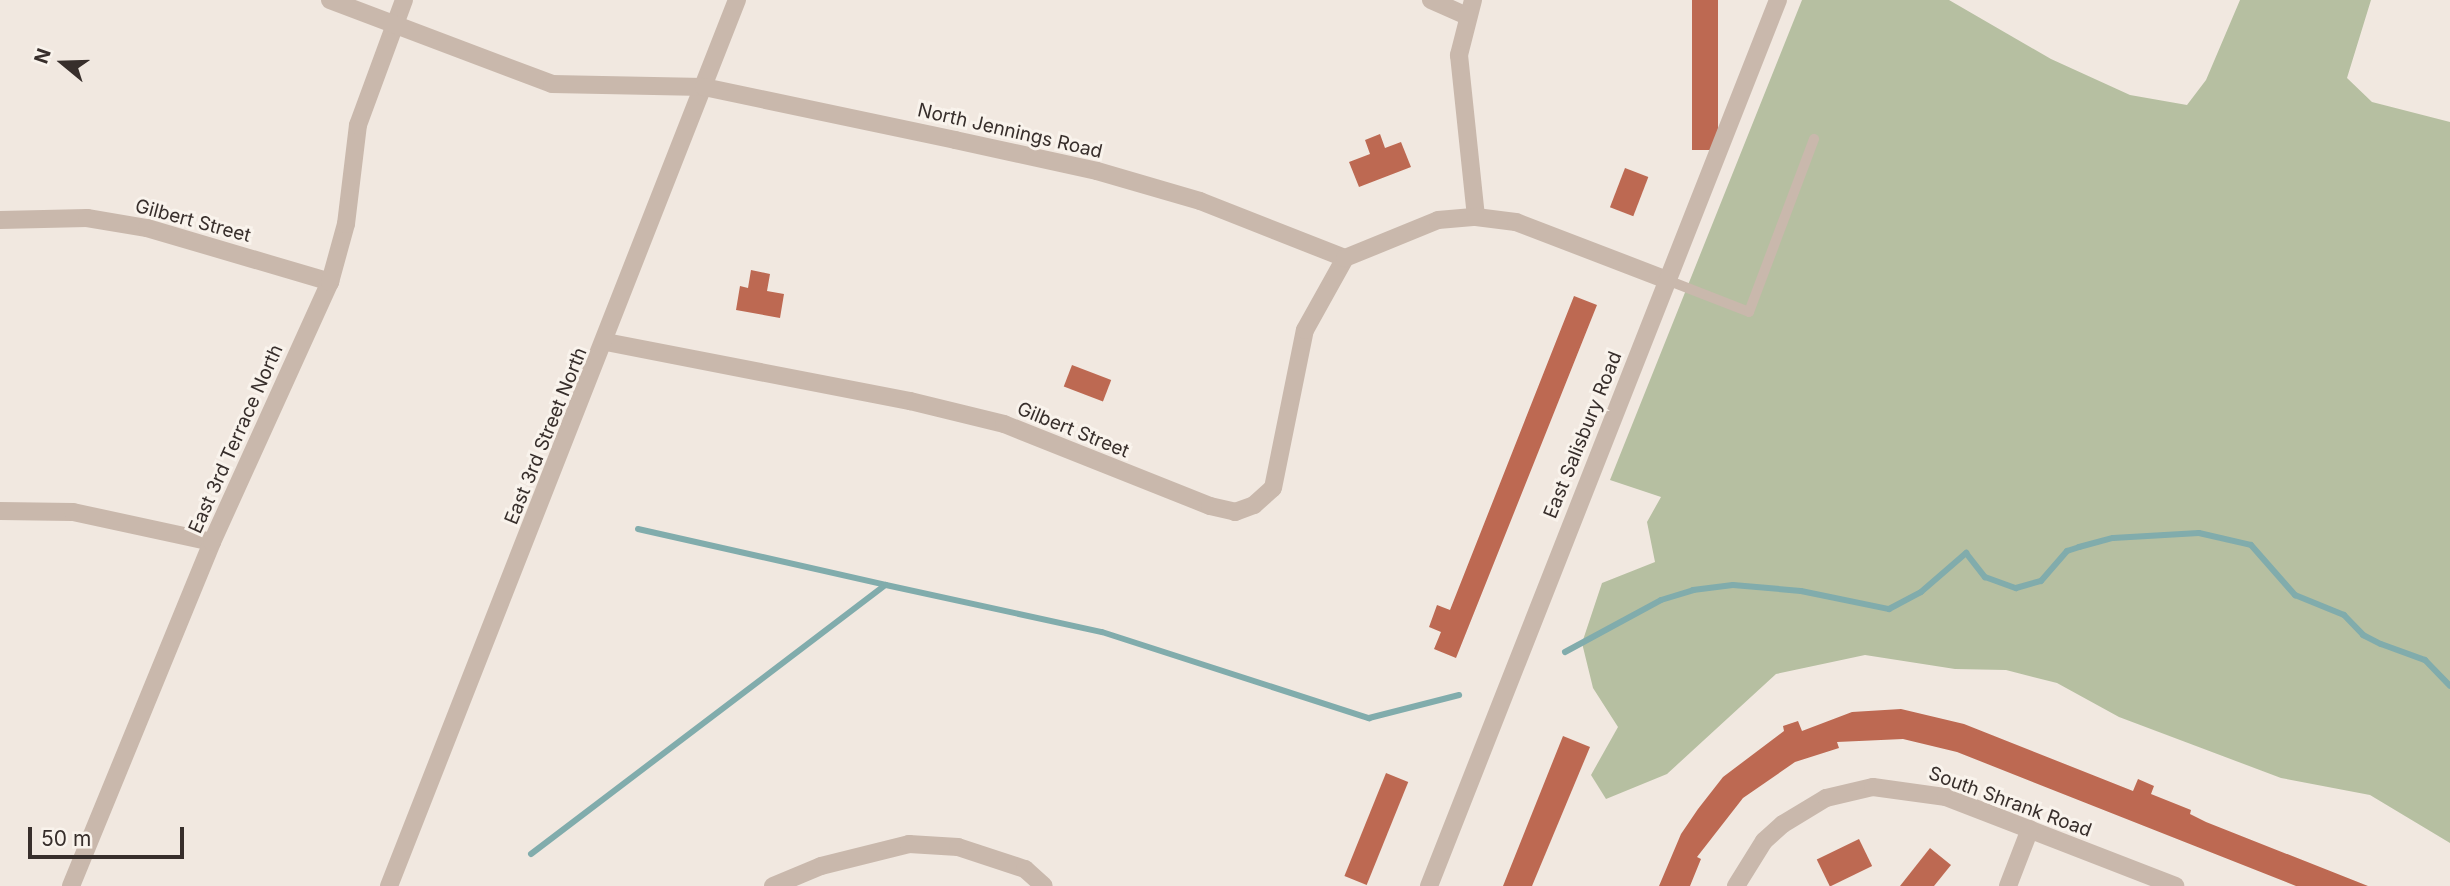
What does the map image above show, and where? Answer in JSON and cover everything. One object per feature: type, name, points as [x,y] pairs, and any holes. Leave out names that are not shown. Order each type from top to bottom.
[{"type":"street","name":"North Jennings Road","points":[[330,0],[552,84],[704,87],[1097,171],[1200,201],[1345,258]]},
{"type":"street","name":"East 3rd Terrace North","points":[[72,886],[212,542],[330,282],[346,225],[358,125],[404,0]]},
{"type":"street","name":"East 3rd Street North","points":[[389,886],[606,342],[737,0]]},
{"type":"street","points":[[1431,0],[1470,8],[1459,55],[1476,217]]},
{"type":"street","name":"East Salisbury Road","points":[[1429,886],[1777,0]]},
{"type":"street","points":[[1345,258],[1438,220],[1476,217],[1516,222],[1667,280]]},
{"type":"street","name":"Gilbert Street","points":[[0,220],[87,218],[147,228],[330,282]]},
{"type":"street","name":"Gilbert Street","points":[[606,342],[910,401],[1004,424],[1235,512],[1254,505],[1273,488],[1305,330],[1345,258]]},
{"type":"street","points":[[0,511],[73,512],[212,542]]},
{"type":"street","name":"South Shrank Road","points":[[1736,886],[1764,841],[1826,798],[1873,787],[1920,791],[2030,829],[2175,886]]},
{"type":"street","points":[[2008,886],[2030,829]]},
{"type":"street","points":[[773,886],[821,866],[909,844],[958,846],[1025,869],[1044,886]]},
{"type":"street","points":[[815,886],[821,866]]},
{"type":"lane","points":[[1667,280],[1749,312],[1814,139]]},
{"type":"green space","points":[[1802,0],[1949,0],[2051,59],[2130,95],[2187,105],[2206,80],[2240,0],[2371,0],[2347,78],[2372,102],[2450,122],[2450,843],[2370,795],[2281,778],[2119,717],[2057,683],[2006,670],[1955,669],[1865,655],[1776,674],[1667,774],[1606,799],[1591,775],[1618,727],[1593,688],[1582,643],[1602,583],[1655,562],[1647,522],[1661,497],[1610,480]]},
{"type":"building","points":[[1692,0],[1718,0],[1718,150],[1692,150]]},
{"type":"building","points":[[1380,134],[1385,148],[1401,142],[1411,167],[1359,187],[1349,162],[1370,154],[1365,140]]},
{"type":"building","points":[[1625,168],[1648,177],[1633,216],[1610,207]]},
{"type":"building","points":[[751,270],[770,274],[767,291],[784,294],[780,318],[736,310],[740,286],[748,288]]},
{"type":"building","points":[[1574,296],[1597,305],[1456,658],[1434,649],[1441,632],[1429,627],[1437,605],[1450,610]]},
{"type":"building","points":[[1072,365],[1111,380],[1103,402],[1064,386]]},
{"type":"building","points":[[1901,709],[1964,724],[2133,791],[2138,779],[2154,786],[2151,794],[2191,810],[2190,814],[2206,822],[2368,886],[2296,886],[1957,752],[1903,739],[1837,742],[1839,748],[1795,762],[1743,798],[1697,857],[1701,859],[1690,886],[1659,886],[1681,834],[1698,809],[1723,777],[1784,731],[1783,726],[1798,721],[1802,731],[1852,712]]},
{"type":"building","points":[[1563,736],[1590,747],[1532,886],[1503,886]]},
{"type":"building","points":[[1386,773],[1408,782],[1367,885],[1344,876]]},
{"type":"building","points":[[1859,839],[1872,866],[1830,886],[1817,860]]},
{"type":"building","points":[[1930,848],[1951,865],[1934,886],[1900,886]]},
{"type":"waterway","points":[[638,529],[886,585]]},
{"type":"waterway","points":[[1565,652],[1661,600],[1693,590],[1733,585],[1801,591],[1889,609],[1921,592],[1966,553],[1985,577],[2016,588],[2041,581],[2067,551],[2079,547],[2113,538],[2199,533],[2251,545],[2295,595],[2344,615],[2363,635],[2425,660],[2450,686]]},
{"type":"waterway","points":[[531,854],[886,585],[1102,632],[1369,718],[1459,695]]}]
